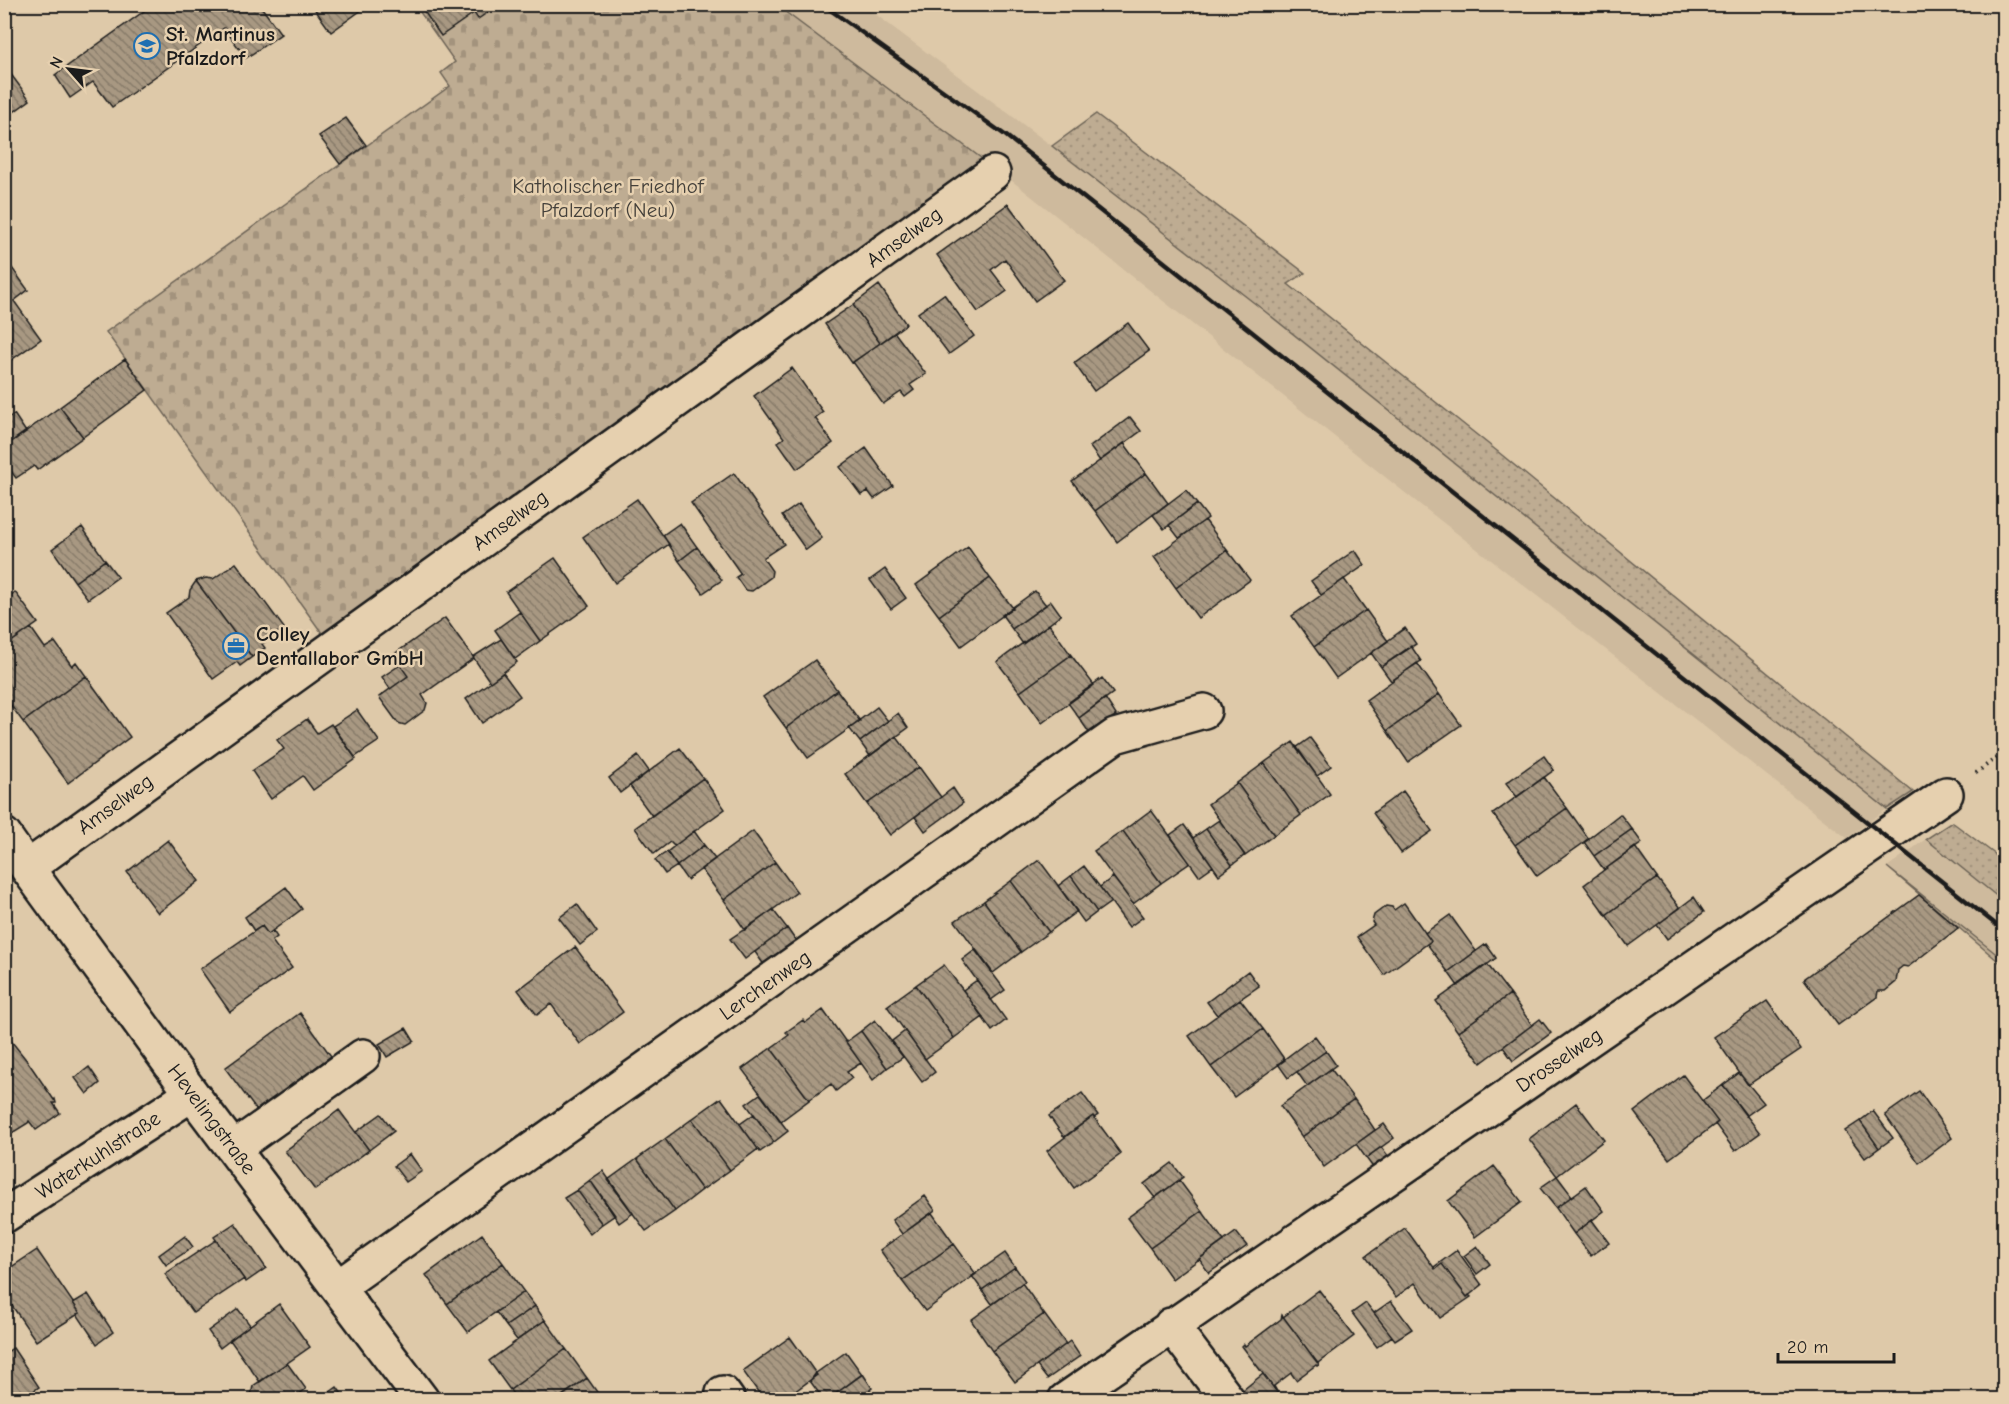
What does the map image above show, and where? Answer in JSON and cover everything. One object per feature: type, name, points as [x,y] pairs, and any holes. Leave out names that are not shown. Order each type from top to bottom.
[{"type":"street","name":"Amselweg","points":[[27,868],[993,173]]},
{"type":"street","name":"Lerchenweg","points":[[338,1287],[1115,736],[1204,711]]},
{"type":"street","name":"Drosselweg","points":[[1065,1400],[1946,794]]},
{"type":"street","name":"Hevelingstraße","points":[[4,835],[192,1094],[423,1400]]},
{"type":"street","points":[[234,1148],[363,1056]]},
{"type":"street","name":"Waterkuhlstraße","points":[[4,1216],[192,1094]]},
{"type":"street","points":[[1171,1325],[1228,1400]]},
{"type":"shaded area","points":[[776,5],[863,5],[1052,146],[1262,309],[1887,809],[1847,838],[1418,503],[1007,177]]},
{"type":"shaded area","points":[[1926,839],[2004,902],[2004,960],[1887,867]]},
{"type":"green space","name":"Katholischer Friedhof Pfalzdorf (Neu)","points":[[415,5],[776,5],[989,164],[324,636],[106,332],[450,86],[441,73],[455,62]]},
{"type":"green space","points":[[1096,114],[1305,273],[1288,284],[1497,451],[1913,792],[1887,809],[1262,309],[1052,146]]},
{"type":"green space","points":[[1952,822],[2004,861],[2004,902],[1926,839]]},
{"type":"green space","points":[[1887,867],[2004,960],[2004,966]]},
{"type":"building","name":"St. Martinus Pfalzdorf","points":[[154,4],[268,4],[262,8],[281,34],[246,58],[224,28],[112,107],[93,82],[70,98],[55,75]]},
{"type":"building","points":[[311,4],[370,4],[331,32]]},
{"type":"building","points":[[419,4],[492,4],[494,8],[478,19],[474,13],[441,36]]},
{"type":"building","points":[[4,65],[30,100],[4,119]]},
{"type":"building","points":[[346,118],[366,145],[340,164],[319,136]]},
{"type":"building","points":[[1008,204],[1064,280],[1035,301],[1005,259],[991,270],[1007,291],[978,312],[937,255]]},
{"type":"building","points":[[4,257],[28,290],[14,301],[41,339],[4,365]]},
{"type":"building","points":[[879,285],[906,324],[880,343],[853,305]]},
{"type":"building","points":[[944,294],[974,336],[949,354],[918,313]]},
{"type":"building","points":[[853,305],[880,343],[852,363],[825,324]]},
{"type":"building","points":[[1128,323],[1149,351],[1094,391],[1074,363]]},
{"type":"building","points":[[895,333],[926,374],[910,385],[914,390],[905,397],[901,392],[883,404],[853,362]]},
{"type":"building","points":[[125,359],[147,390],[83,437],[60,407]]},
{"type":"building","points":[[792,368],[823,412],[815,418],[833,443],[797,469],[778,442],[784,438],[754,396]]},
{"type":"building","points":[[60,407],[83,437],[37,470],[34,466],[16,478],[4,462],[4,447]]},
{"type":"building","points":[[14,414],[26,432],[4,447],[4,421]]},
{"type":"building","points":[[1130,417],[1141,431],[1100,461],[1090,447]]},
{"type":"building","points":[[1124,443],[1146,473],[1095,511],[1072,481]]},
{"type":"building","points":[[866,448],[893,486],[874,499],[868,491],[861,495],[840,467]]},
{"type":"building","points":[[734,473],[784,544],[763,558],[772,571],[771,577],[752,591],[745,590],[736,577],[741,574],[691,503]]},
{"type":"building","points":[[1146,473],[1168,503],[1117,542],[1095,511]]},
{"type":"building","points":[[1186,490],[1197,504],[1164,529],[1153,515]]},
{"type":"building","points":[[637,499],[669,544],[615,583],[583,537]]},
{"type":"building","points":[[799,504],[822,538],[806,550],[782,516]]},
{"type":"building","points":[[1197,504],[1208,518],[1179,538],[1169,525]]},
{"type":"building","points":[[1205,520],[1227,550],[1176,588],[1154,557]]},
{"type":"building","points":[[680,523],[697,547],[679,561],[663,535]]},
{"type":"building","points":[[82,527],[105,560],[75,582],[52,549]]},
{"type":"building","points":[[697,547],[722,580],[703,593],[679,561]]},
{"type":"building","points":[[968,547],[990,578],[939,616],[916,585]]},
{"type":"building","points":[[1227,550],[1250,580],[1198,618],[1176,588]]},
{"type":"building","points":[[1355,550],[1365,565],[1321,595],[1311,581]]},
{"type":"building","points":[[555,558],[589,606],[540,641],[506,592]]},
{"type":"building","points":[[105,560],[118,577],[88,599],[75,582]]},
{"type":"building","points":[[236,563],[284,628],[262,644],[265,648],[252,657],[196,581],[206,578],[213,579]]},
{"type":"building","points":[[885,569],[906,598],[891,609],[870,580]]},
{"type":"building","points":[[990,578],[1013,608],[961,646],[939,616]]},
{"type":"building","points":[[1344,579],[1366,610],[1314,647],[1292,616]]},
{"type":"building","points":[[196,581],[252,657],[240,666],[237,662],[213,679],[166,613],[189,597],[190,590]]},
{"type":"building","points":[[4,591],[9,597],[15,592],[38,623],[4,647]]},
{"type":"building","points":[[1035,591],[1046,605],[1012,629],[1002,615]]},
{"type":"building","points":[[1051,601],[1061,615],[1023,644],[1012,629]]},
{"type":"building","points":[[1366,610],[1388,641],[1336,678],[1314,647]]},
{"type":"building","points":[[520,612],[540,641],[515,659],[495,630]]},
{"type":"building","points":[[445,618],[474,658],[422,695],[427,703],[425,710],[405,725],[398,723],[379,697],[408,676],[393,655]]},
{"type":"building","points":[[1049,624],[1071,655],[1020,692],[997,662]]},
{"type":"building","points":[[31,628],[45,648],[55,642],[72,666],[76,662],[86,676],[23,722],[4,696],[4,647]]},
{"type":"building","points":[[1405,628],[1416,644],[1381,667],[1371,653]]},
{"type":"building","points":[[501,639],[517,662],[490,682],[473,657]]},
{"type":"building","points":[[1411,646],[1421,661],[1391,681],[1381,667]]},
{"type":"building","points":[[1071,655],[1094,685],[1042,723],[1020,692]]},
{"type":"building","points":[[815,660],[837,690],[786,728],[763,697]]},
{"type":"building","points":[[1417,663],[1439,694],[1387,731],[1366,700]]},
{"type":"building","points":[[400,665],[408,676],[390,689],[382,677]]},
{"type":"building","points":[[503,673],[520,696],[482,723],[466,699]]},
{"type":"building","points":[[86,676],[130,737],[68,783],[23,722]]},
{"type":"building","points":[[1102,678],[1113,693],[1079,718],[1068,703]]},
{"type":"building","points":[[837,690],[860,721],[808,758],[786,728]]},
{"type":"building","points":[[1439,694],[1461,725],[1408,762],[1387,731]]},
{"type":"building","points":[[1105,698],[1116,715],[1090,734],[1079,718]]},
{"type":"building","points":[[877,707],[888,721],[860,742],[849,728]]},
{"type":"building","points":[[357,710],[379,741],[355,757],[333,726]]},
{"type":"building","points":[[898,713],[908,728],[870,756],[860,742]]},
{"type":"building","points":[[307,719],[317,733],[331,724],[356,759],[313,790],[303,776],[271,799],[252,771],[284,749],[277,740]]},
{"type":"building","points":[[896,736],[919,767],[867,804],[845,774]]},
{"type":"building","points":[[1310,738],[1331,766],[1317,776],[1296,748]]},
{"type":"building","points":[[1293,742],[1330,794],[1301,815],[1264,763]]},
{"type":"building","points":[[680,748],[703,778],[652,816],[630,786]]},
{"type":"building","points":[[638,756],[649,771],[620,793],[609,778]]},
{"type":"building","points":[[1544,756],[1554,770],[1517,797],[1506,783]]},
{"type":"building","points":[[1264,763],[1301,815],[1274,835],[1237,783]]},
{"type":"building","points":[[919,767],[941,797],[890,835],[867,804]]},
{"type":"building","points":[[1544,777],[1567,808],[1515,845],[1493,814]]},
{"type":"building","points":[[703,778],[725,809],[674,846],[670,842],[654,854],[635,828]]},
{"type":"building","points":[[1237,783],[1274,835],[1245,856],[1208,804]]},
{"type":"building","points":[[953,788],[963,803],[925,831],[915,817]]},
{"type":"building","points":[[1403,791],[1432,831],[1401,853],[1373,813]]},
{"type":"building","points":[[1567,808],[1589,839],[1537,876],[1515,845]]},
{"type":"building","points":[[1151,810],[1190,863],[1161,883],[1123,831]]},
{"type":"building","points":[[1620,814],[1632,829],[1594,856],[1584,842]]},
{"type":"building","points":[[1219,820],[1245,855],[1232,865],[1206,829]]},
{"type":"building","points":[[1184,825],[1213,866],[1199,876],[1170,835]]},
{"type":"building","points":[[1206,829],[1232,865],[1219,875],[1193,838]]},
{"type":"building","points":[[1632,829],[1642,843],[1604,870],[1594,856]]},
{"type":"building","points":[[694,831],[704,845],[677,866],[667,852]]},
{"type":"building","points":[[753,831],[775,862],[724,900],[701,869]]},
{"type":"building","points":[[1123,831],[1161,883],[1133,904],[1094,851]]},
{"type":"building","points":[[168,840],[199,881],[158,913],[127,872]]},
{"type":"building","points":[[704,845],[715,859],[687,880],[677,866]]},
{"type":"building","points":[[1635,847],[1657,878],[1606,915],[1584,885]]},
{"type":"building","points":[[667,852],[677,866],[665,874],[655,860]]},
{"type":"building","points":[[1039,860],[1077,911],[1049,932],[1011,881]]},
{"type":"building","points":[[775,862],[797,892],[745,930],[724,900]]},
{"type":"building","points":[[1084,866],[1111,902],[1097,912],[1071,876]]},
{"type":"building","points":[[1071,876],[1097,912],[1084,922],[1058,886]]},
{"type":"building","points":[[1113,877],[1143,917],[1129,927],[1100,887]]},
{"type":"building","points":[[1657,878],[1680,908],[1628,946],[1606,915]]},
{"type":"building","points":[[1011,881],[1049,932],[1021,952],[984,901]]},
{"type":"building","points":[[286,887],[302,909],[268,934],[262,926],[254,931],[245,917]]},
{"type":"building","points":[[1919,895],[1958,928],[1908,967],[1903,966],[1898,970],[1896,982],[1885,991],[1878,991],[1877,997],[1838,1025],[1804,979]]},
{"type":"building","points":[[1694,897],[1704,912],[1667,939],[1657,925]]},
{"type":"building","points":[[984,901],[1021,952],[993,973],[955,921]]},
{"type":"building","points":[[1404,903],[1431,941],[1384,975],[1357,937],[1374,925],[1372,922],[1374,915],[1386,906],[1394,910]]},
{"type":"building","points":[[577,904],[597,932],[580,945],[559,918]]},
{"type":"building","points":[[773,910],[787,928],[745,959],[730,939]]},
{"type":"building","points":[[1450,915],[1476,951],[1448,972],[1427,944],[1431,941],[1425,933]]},
{"type":"building","points":[[262,926],[268,934],[273,931],[277,937],[272,941],[292,968],[230,1012],[200,969]]},
{"type":"building","points":[[787,928],[796,941],[764,965],[755,952]]},
{"type":"building","points":[[1486,944],[1496,958],[1458,986],[1448,972]]},
{"type":"building","points":[[575,947],[623,1012],[580,1044],[551,1004],[537,1015],[518,990]]},
{"type":"building","points":[[975,950],[1005,990],[991,1000],[962,960]]},
{"type":"building","points":[[1487,964],[1510,994],[1458,1032],[1436,1001]]},
{"type":"building","points":[[944,965],[983,1017],[954,1038],[916,985]]},
{"type":"building","points":[[1248,971],[1259,986],[1217,1015],[1207,1002]]},
{"type":"building","points":[[977,980],[1006,1020],[992,1031],[963,990]]},
{"type":"building","points":[[916,985],[954,1038],[925,1059],[887,1006]]},
{"type":"building","points":[[1510,994],[1532,1025],[1481,1063],[1458,1032]]},
{"type":"building","points":[[1240,999],[1263,1029],[1211,1067],[1189,1036]]},
{"type":"building","points":[[1767,1001],[1801,1049],[1748,1085],[1714,1037]]},
{"type":"building","points":[[823,1010],[861,1063],[847,1072],[852,1078],[836,1091],[831,1084],[809,1100],[771,1048],[789,1035],[786,1032],[803,1020],[805,1023]]},
{"type":"building","points":[[300,1013],[331,1056],[257,1111],[225,1068]]},
{"type":"building","points":[[1540,1019],[1551,1033],[1513,1061],[1503,1047]]},
{"type":"building","points":[[875,1020],[903,1057],[887,1068],[861,1031]]},
{"type":"building","points":[[406,1028],[414,1041],[387,1057],[379,1044]]},
{"type":"building","points":[[1263,1029],[1285,1060],[1234,1097],[1211,1067]]},
{"type":"building","points":[[861,1031],[887,1068],[873,1080],[846,1042]]},
{"type":"building","points":[[905,1031],[935,1072],[922,1082],[892,1041]]},
{"type":"building","points":[[4,1032],[55,1099],[56,1103],[53,1103],[60,1113],[36,1130],[29,1121],[4,1138]]},
{"type":"building","points":[[1315,1036],[1326,1051],[1288,1078],[1278,1064]]},
{"type":"building","points":[[771,1048],[809,1100],[781,1121],[742,1069]]},
{"type":"building","points":[[1326,1051],[1336,1065],[1307,1086],[1297,1072]]},
{"type":"building","points":[[89,1067],[100,1083],[87,1094],[75,1078]]},
{"type":"building","points":[[1331,1069],[1354,1099],[1302,1137],[1280,1106]]},
{"type":"building","points":[[1739,1073],[1764,1103],[1746,1116],[1723,1085]]},
{"type":"building","points":[[1683,1075],[1718,1122],[1669,1159],[1634,1112]]},
{"type":"building","points":[[1723,1085],[1760,1133],[1735,1151],[1715,1124],[1718,1122],[1702,1101]]},
{"type":"building","points":[[1919,1091],[1952,1138],[1919,1163],[1885,1115]]},
{"type":"building","points":[[1082,1093],[1098,1115],[1094,1118],[1093,1116],[1064,1137],[1049,1116]]},
{"type":"building","points":[[760,1094],[788,1131],[774,1142],[746,1104]]},
{"type":"building","points":[[721,1098],[758,1149],[730,1170],[692,1119]]},
{"type":"building","points":[[1354,1099],[1375,1130],[1324,1167],[1302,1137]]},
{"type":"building","points":[[1576,1103],[1604,1140],[1557,1176],[1529,1139]]},
{"type":"building","points":[[339,1110],[369,1150],[315,1190],[285,1151]]},
{"type":"building","points":[[1873,1111],[1893,1138],[1879,1148],[1860,1121]]},
{"type":"building","points":[[381,1114],[394,1131],[369,1150],[356,1132]]},
{"type":"building","points":[[754,1114],[774,1142],[760,1152],[740,1124]]},
{"type":"building","points":[[1093,1116],[1121,1154],[1074,1188],[1047,1151]]},
{"type":"building","points":[[692,1119],[730,1170],[702,1190],[665,1139]]},
{"type":"building","points":[[1860,1121],[1879,1148],[1865,1158],[1845,1131]]},
{"type":"building","points":[[1384,1124],[1394,1138],[1366,1158],[1356,1144]]},
{"type":"building","points":[[665,1139],[702,1190],[675,1211],[637,1159]]},
{"type":"building","points":[[1381,1147],[1389,1157],[1374,1169],[1366,1158]]},
{"type":"building","points":[[410,1154],[422,1171],[406,1182],[394,1166]]},
{"type":"building","points":[[637,1159],[675,1211],[646,1231],[608,1180]]},
{"type":"building","points":[[1172,1163],[1183,1177],[1155,1198],[1144,1184]]},
{"type":"building","points":[[1494,1166],[1522,1202],[1475,1237],[1448,1201]]},
{"type":"building","points":[[603,1171],[633,1213],[619,1223],[590,1180]]},
{"type":"building","points":[[1557,1176],[1572,1196],[1556,1208],[1540,1188]]},
{"type":"building","points":[[590,1180],[615,1215],[602,1224],[577,1190]]},
{"type":"building","points":[[1179,1180],[1202,1211],[1150,1248],[1127,1218]]},
{"type":"building","points":[[1586,1186],[1604,1211],[1574,1234],[1556,1208]]},
{"type":"building","points":[[577,1190],[602,1224],[590,1234],[564,1198]]},
{"type":"building","points":[[925,1196],[935,1210],[902,1234],[892,1220]]},
{"type":"building","points":[[1202,1211],[1224,1241],[1172,1279],[1150,1248]]},
{"type":"building","points":[[932,1213],[954,1244],[902,1281],[880,1250]]},
{"type":"building","points":[[1592,1220],[1609,1243],[1591,1256],[1574,1234]]},
{"type":"building","points":[[235,1223],[266,1268],[246,1282],[214,1237]]},
{"type":"building","points":[[1405,1228],[1435,1269],[1442,1264],[1467,1297],[1469,1295],[1471,1297],[1440,1318],[1415,1283],[1396,1297],[1366,1256]]},
{"type":"building","points":[[1236,1232],[1247,1246],[1209,1273],[1199,1259]]},
{"type":"building","points":[[482,1234],[503,1263],[447,1304],[426,1275]]},
{"type":"building","points":[[185,1236],[193,1247],[166,1265],[159,1255]]},
{"type":"building","points":[[216,1240],[244,1279],[193,1313],[165,1274]]},
{"type":"building","points":[[954,1244],[976,1274],[925,1311],[902,1281]]},
{"type":"building","points":[[1477,1246],[1490,1264],[1477,1274],[1464,1256]]},
{"type":"building","points":[[37,1250],[80,1313],[36,1341],[4,1294],[4,1272]]},
{"type":"building","points":[[1457,1250],[1482,1285],[1467,1297],[1442,1264],[1435,1269],[1434,1267]]},
{"type":"building","points":[[1005,1253],[1015,1267],[982,1290],[972,1276]]},
{"type":"building","points":[[503,1263],[524,1292],[468,1332],[447,1304]]},
{"type":"building","points":[[1015,1267],[1025,1281],[992,1304],[982,1290]]},
{"type":"building","points":[[1022,1283],[1044,1314],[992,1351],[971,1320]]},
{"type":"building","points":[[1319,1290],[1354,1336],[1318,1363],[1319,1365],[1283,1317]]},
{"type":"building","points":[[524,1292],[535,1306],[506,1326],[496,1312]]},
{"type":"building","points":[[88,1294],[113,1332],[97,1344],[77,1314],[80,1313],[73,1303]]},
{"type":"building","points":[[1391,1301],[1412,1329],[1395,1340],[1374,1313]]},
{"type":"building","points":[[1366,1303],[1392,1336],[1377,1347],[1352,1313]]},
{"type":"building","points":[[279,1304],[310,1347],[260,1382],[230,1340]]},
{"type":"building","points":[[535,1306],[545,1320],[517,1340],[506,1326]]},
{"type":"building","points":[[238,1309],[250,1325],[220,1348],[208,1331]]},
{"type":"building","points":[[1044,1314],[1066,1344],[1015,1382],[992,1351]]},
{"type":"building","points":[[1282,1315],[1319,1365],[1296,1380],[1291,1373],[1274,1386],[1279,1395],[1242,1346],[1281,1319]]},
{"type":"building","points":[[545,1320],[566,1349],[510,1390],[489,1361]]},
{"type":"building","points":[[790,1337],[817,1375],[783,1400],[764,1400],[743,1371]]},
{"type":"building","points":[[1070,1341],[1080,1356],[1047,1379],[1037,1366]]},
{"type":"building","points":[[13,1348],[39,1387],[20,1400],[14,1400],[4,1385],[4,1354]]},
{"type":"building","points":[[566,1349],[587,1378],[557,1400],[517,1400],[510,1390]]},
{"type":"building","points":[[846,1352],[862,1374],[824,1400],[810,1381],[816,1373]]},
{"type":"building","points":[[287,1363],[306,1389],[291,1400],[250,1400],[253,1386]]},
{"type":"building","points":[[863,1374],[872,1388],[857,1400],[827,1400]]},
{"type":"building","points":[[1263,1374],[1279,1395],[1275,1400],[1249,1400],[1243,1390]]},
{"type":"building","points":[[587,1378],[597,1392],[587,1400],[560,1400],[559,1398]]},
{"type":"building","points":[[337,1387],[346,1400],[319,1400]]},
{"type":"building","points":[[597,1392],[603,1400],[587,1400]]},
{"type":"railway","points":[[822,4],[1005,135],[2004,931]]},
{"type":"place","name":"St. Martinus Pfalzdorf","points":[[147,46]]},
{"type":"place","name":"Colley Dentallabor GmbH","points":[[236,646]]}]
